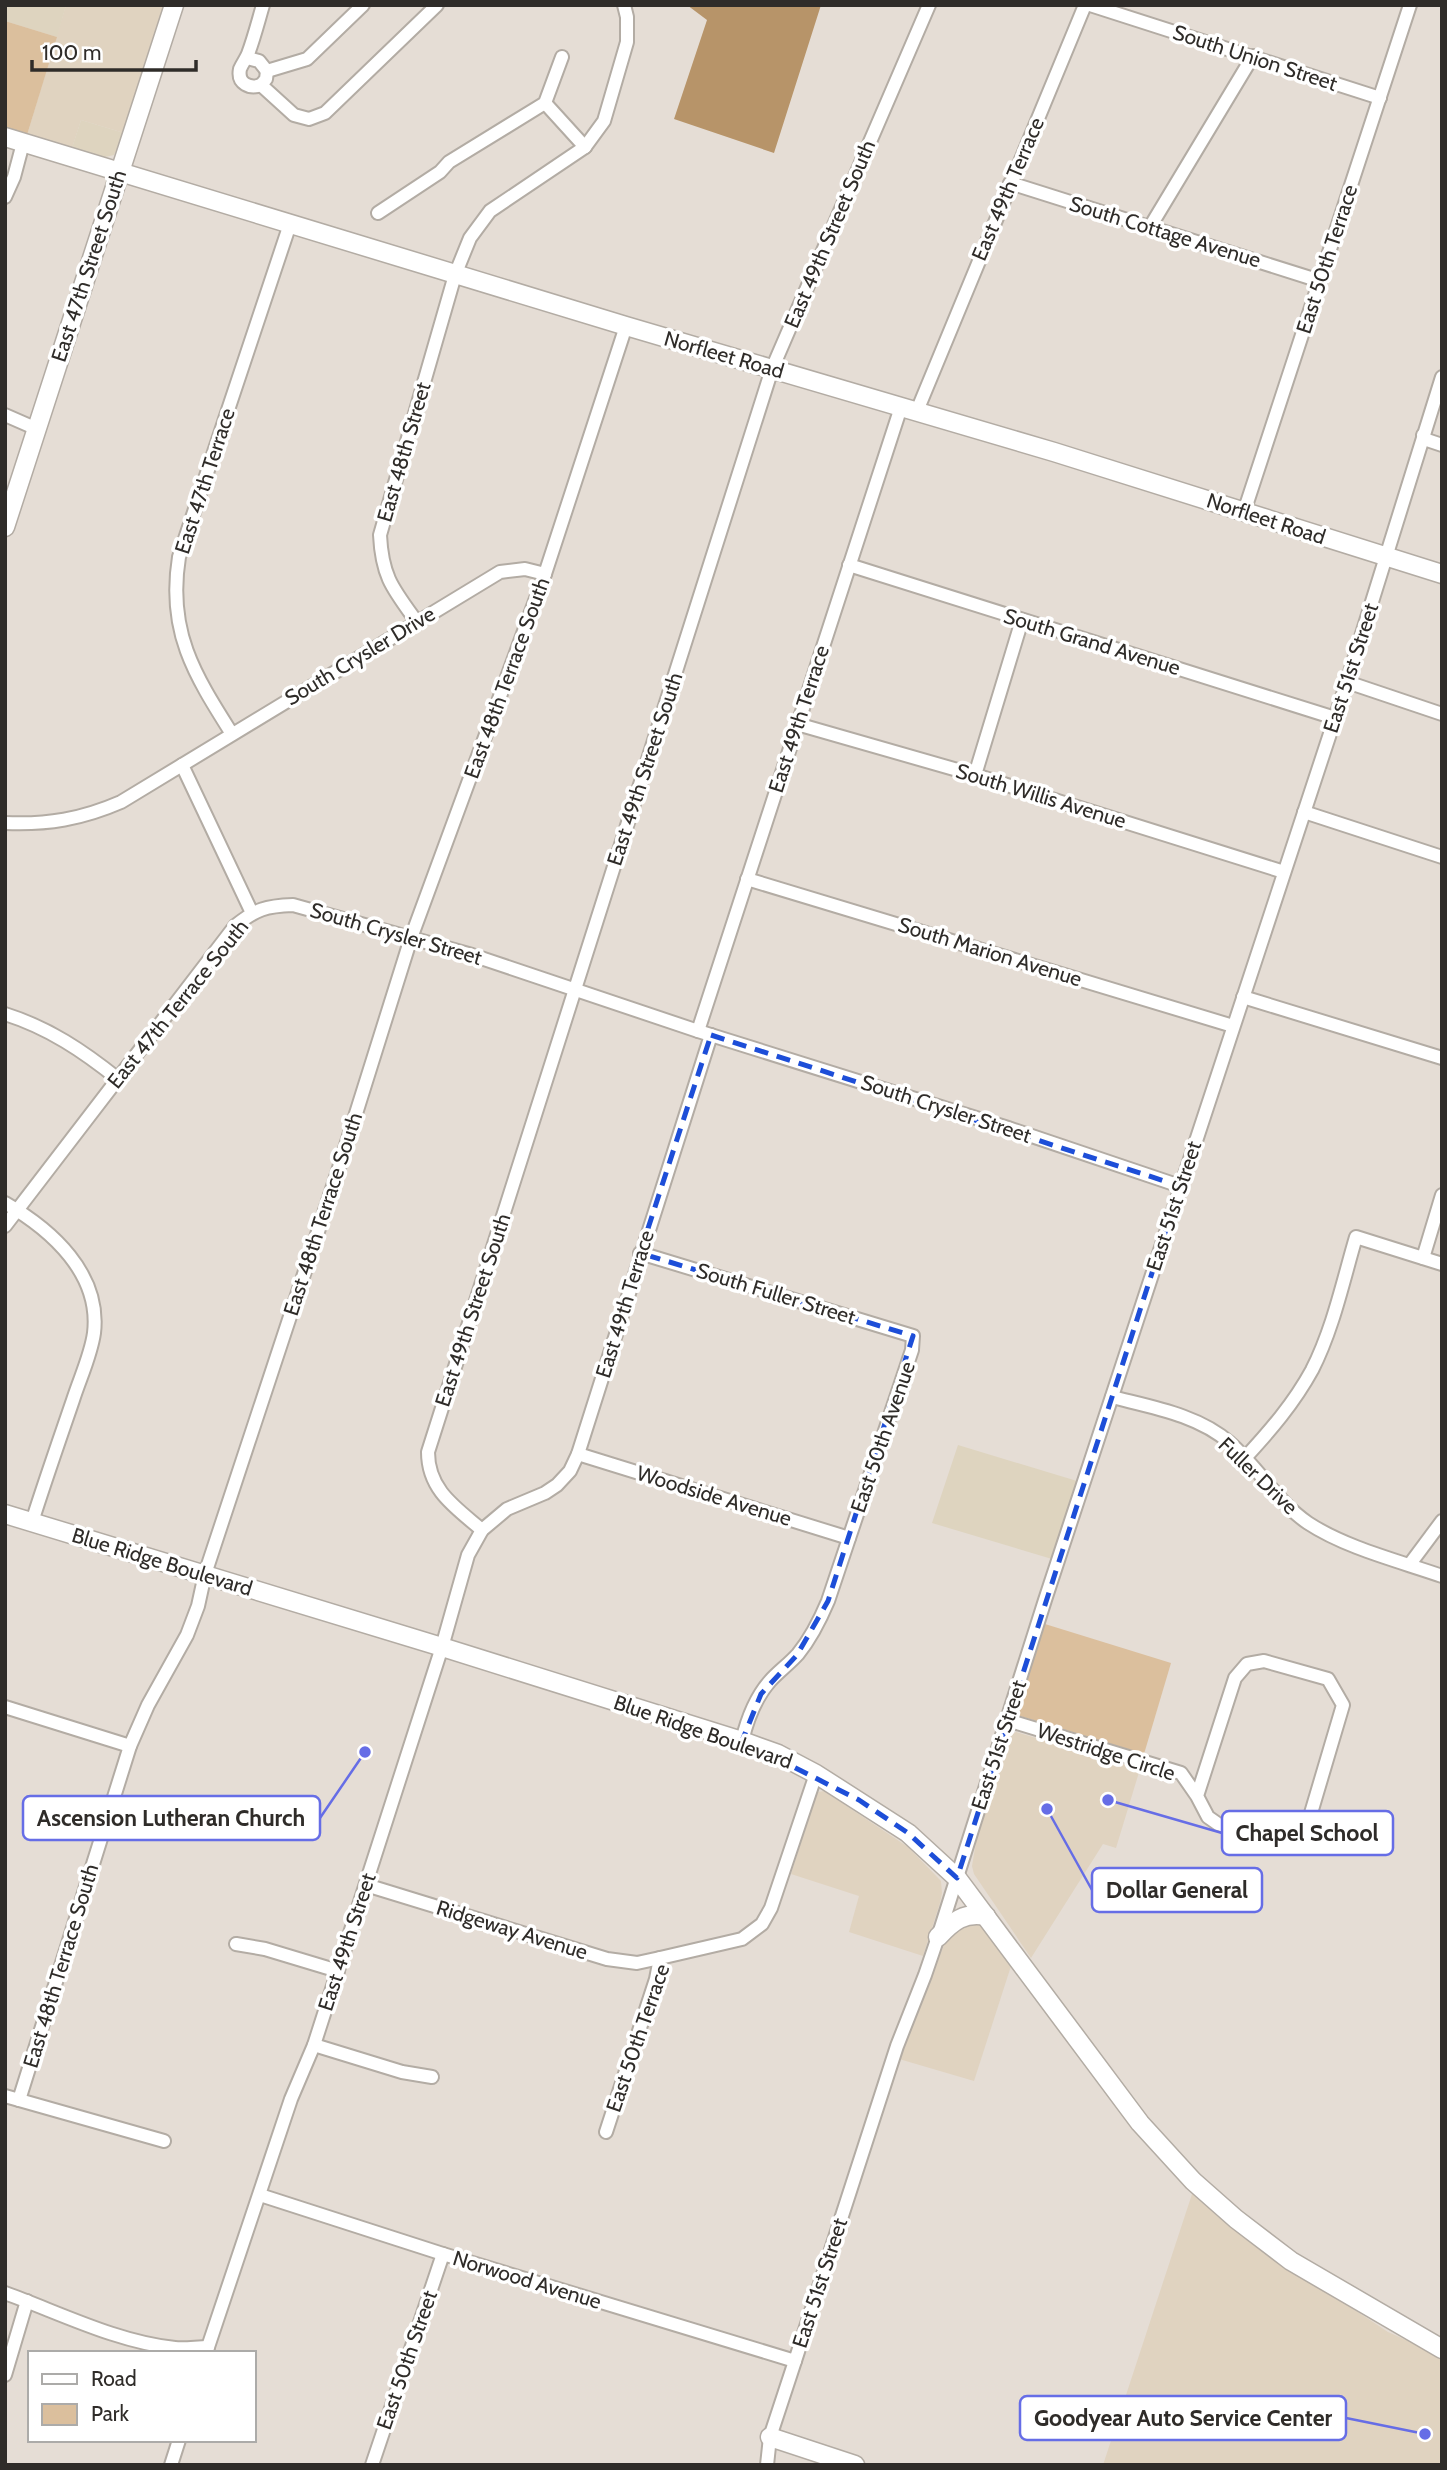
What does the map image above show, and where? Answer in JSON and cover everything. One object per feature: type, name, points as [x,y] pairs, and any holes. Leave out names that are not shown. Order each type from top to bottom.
[{"type":"street","name":"East 47th Street South","points":[[5,527],[174,5]]},
{"type":"street","points":[[247,58],[259,61],[267,71],[266,79],[261,85],[249,87],[240,78],[240,69],[247,58],[263,5]]},
{"type":"street","points":[[267,71],[307,60],[363,5]]},
{"type":"street","points":[[261,85],[295,115],[309,119],[325,113],[438,5]]},
{"type":"street","points":[[545,103],[585,147],[604,121],[627,42],[624,5]]},
{"type":"street","name":"East 49th Street South","points":[[482,1530],[436,1486],[428,1467],[428,1452],[772,369],[929,5]]},
{"type":"street","name":"South Union Street","points":[[1088,5],[1380,98]]},
{"type":"street","name":"East 49th Terrace","points":[[698,1031],[849,565],[909,409],[1088,5]]},
{"type":"street","name":"East 50th Terrace","points":[[1244,512],[1410,5]]},
{"type":"street","points":[[1150,227],[1253,56]]},
{"type":"street","points":[[378,213],[440,172],[449,162],[545,103],[562,57]]},
{"type":"street","name":"Norfleet Road","points":[[5,137],[455,275],[1054,452],[1442,574]]},
{"type":"street","points":[[5,197],[14,177],[23,143]]},
{"type":"street","name":"East 48th Street","points":[[417,622],[388,582],[381,559],[380,535],[455,275],[470,238],[490,211],[585,147]]},
{"type":"street","name":"South Cottage Avenue","points":[[1010,183],[1320,281]]},
{"type":"street","name":"East 47th Terrace","points":[[232,734],[198,680],[185,651],[176,608],[177,570],[179,557],[290,224]]},
{"type":"street","name":"East 48th Terrace South","points":[[19,2100],[131,1746],[148,1706],[187,1635],[198,1605],[205,1574],[338,1171],[411,938],[545,574],[625,326]]},
{"type":"street","name":"East 51st Street","points":[[767,2465],[770,2437],[897,2046],[926,1975],[1180,1186],[1347,682],[1442,377]]},
{"type":"street","points":[[5,415],[37,429]]},
{"type":"street","points":[[1423,435],[1427,440],[1442,445]]},
{"type":"street","name":"South Grand Avenue","points":[[849,565],[1335,718]]},
{"type":"street","name":"South Crysler Drive","points":[[5,823],[36,825],[70,821],[121,802],[500,572],[525,569],[545,574]]},
{"type":"street","points":[[975,775],[1022,620]]},
{"type":"street","points":[[1347,682],[1442,715]]},
{"type":"street","name":"South Willis Avenue","points":[[797,724],[975,775],[1284,872]]},
{"type":"street","name":"East 47th Terrace South","points":[[5,1226],[235,926],[252,913],[181,765]]},
{"type":"street","points":[[1304,812],[1442,857]]},
{"type":"street","name":"South Marion Avenue","points":[[747,878],[1233,1026]]},
{"type":"street","name":"South Crysler Street","points":[[252,913],[271,905],[293,905],[471,955],[1180,1186]]},
{"type":"street","points":[[1243,997],[1442,1058]]},
{"type":"street","points":[[5,1014],[31,1022],[77,1047],[118,1079]]},
{"type":"street","name":"East 49th Terrace","points":[[482,1530],[507,1509],[557,1485],[570,1471],[578,1454],[711,1035]]},
{"type":"street","points":[[1423,1258],[1442,1195]]},
{"type":"street","points":[[5,1203],[47,1233],[75,1261],[89,1285],[95,1314],[90,1348],[32,1522]]},
{"type":"street","points":[[1244,1460],[1282,1418],[1312,1369],[1329,1328],[1356,1237],[1442,1264]]},
{"type":"street","name":"South Fuller Street","points":[[640,1253],[913,1336]]},
{"type":"street","name":"East 50th Avenue","points":[[849,1538],[912,1350],[913,1336]]},
{"type":"street","name":"Fuller Drive","points":[[1112,1397],[1182,1416],[1200,1424],[1230,1443],[1292,1511],[1309,1524],[1339,1539],[1442,1576]]},
{"type":"street","name":"Woodside Avenue","points":[[578,1454],[849,1538]]},
{"type":"street","name":"Blue Ridge Boulevard","points":[[5,1514],[742,1741],[778,1754],[816,1774],[908,1833],[957,1878],[1140,2123],[1193,2181],[1236,2219],[1291,2261],[1442,2349]]},
{"type":"street","points":[[1410,1564],[1442,1521]]},
{"type":"street","name":"East 49th Street","points":[[207,2350],[291,2099],[314,2045],[442,1647],[468,1555],[482,1530]]},
{"type":"street","points":[[742,1741],[747,1720],[761,1694],[769,1682],[797,1655],[818,1624],[849,1538]]},
{"type":"street","name":"Westridge Circle","points":[[1007,1720],[1181,1773],[1208,1817],[1227,1827],[1280,1843],[1306,1830],[1343,1705],[1328,1679],[1264,1661],[1247,1664],[1235,1678],[1197,1796]]},
{"type":"street","points":[[5,1707],[131,1746]]},
{"type":"street","name":"East 50th Terrace","points":[[606,2132],[656,1979],[660,1958],[742,1939],[762,1924],[771,1908],[816,1774]]},
{"type":"street","name":"Ridgeway Avenue","points":[[366,1885],[607,1959],[637,1963],[660,1958]]},
{"type":"street","points":[[938,1937],[957,1919],[970,1915],[986,1916]]},
{"type":"street","points":[[236,1944],[265,1949],[338,1971]]},
{"type":"street","points":[[314,2045],[402,2072],[432,2077]]},
{"type":"street","points":[[5,2096],[164,2141]]},
{"type":"street","name":"Norwood Avenue","points":[[260,2195],[443,2254],[795,2361]]},
{"type":"street","name":"East 50th Street","points":[[372,2465],[443,2254]]},
{"type":"street","points":[[5,2293],[140,2341],[176,2348],[207,2350]]},
{"type":"street","points":[[5,2375],[27,2301]]},
{"type":"street","points":[[770,2437],[855,2465]]},
{"type":"street","points":[[171,2465],[178,2442]]},
{"type":"highlighted area","points":[[711,1035],[1180,1186],[957,1878],[908,1833],[859,1800],[742,1741],[761,1694],[797,1655],[828,1601],[913,1336],[640,1253]]},
{"type":"shaded area","points":[[5,5],[66,5],[57,37],[5,21]]},
{"type":"shaded area","points":[[66,5],[167,5],[124,133],[81,120],[72,148],[27,135]]},
{"type":"shaded area","points":[[687,5],[821,5],[774,153],[674,119],[707,20]]},
{"type":"shaded area","points":[[81,120],[124,133],[114,155],[105,157],[72,148]]},
{"type":"shaded area","points":[[958,1445],[1077,1481],[1052,1559],[932,1523]]},
{"type":"shaded area","points":[[1016,1732],[1140,1769],[1116,1848],[1103,1844],[1031,1958],[974,1874],[972,1866],[976,1842],[1009,1737]]},
{"type":"shaded area","points":[[824,1791],[908,1847],[941,1881],[940,1903],[923,1956],[849,1932],[859,1896],[791,1874],[816,1795]]},
{"type":"shaded area","points":[[959,1923],[979,1924],[985,1928],[1011,1966],[974,2081],[899,2059],[947,1938]]},
{"type":"shaded area","points":[[1193,2191],[1217,2216],[1249,2240],[1388,2332],[1424,2348],[1442,2360],[1442,2465],[1103,2465]]},
{"type":"green space","points":[[5,21],[57,37],[27,135],[5,128]]},
{"type":"green space","points":[[1045,1624],[1171,1663],[1144,1754],[1020,1716],[1019,1705]]},
{"type":"place","name":"Ascension Lutheran Church","points":[[365,1752]]},
{"type":"place","name":"Chapel School","points":[[1108,1800]]},
{"type":"place","name":"Dollar General","points":[[1047,1809]]},
{"type":"place","name":"Goodyear Auto Service Center","points":[[1425,2434]]}]
